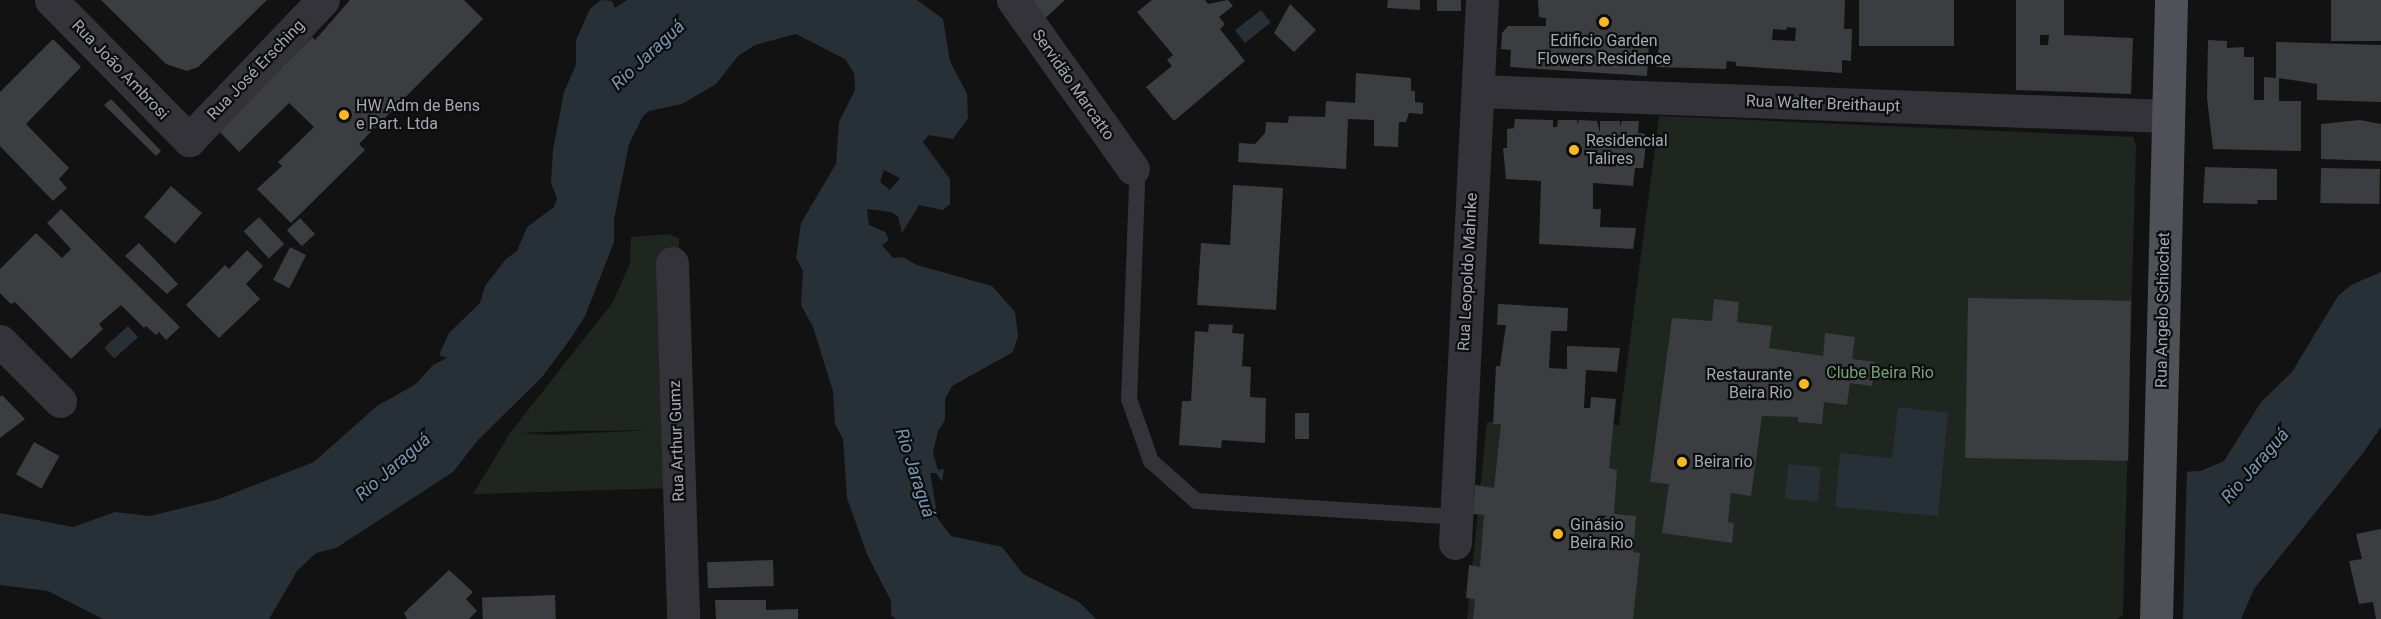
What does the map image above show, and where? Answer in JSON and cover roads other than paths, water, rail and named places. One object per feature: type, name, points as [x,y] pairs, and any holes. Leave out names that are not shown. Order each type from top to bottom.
[{"type":"main road","name":"Rua Angelo Schiochet","points":[[2156,619],[2171,0]]},
{"type":"street","name":"Rua João Ambrosi","points":[[51,0],[189,140]]},
{"type":"street","name":"Rua José Ersching","points":[[189,140],[323,0]]},
{"type":"street","name":"Servidão Marcatto","points":[[1013,0],[1133,169]]},
{"type":"street","name":"Rua Leopoldo Mahnke","points":[[1456,530],[1482,0]]},
{"type":"street","name":"Rua Walter Breithaupt","points":[[1478,91],[2168,116]]},
{"type":"street","name":"Rua Arthur Gumz","points":[[672,263],[683,619]]},
{"type":"street","points":[[0,341],[60,401]]},
{"type":"lane","points":[[1133,169],[1137,185],[1129,399],[1151,461],[1196,501],[1456,530]]},
{"type":"water","name":"Rio Jaraguá","points":[[601,0],[612,1],[615,8],[627,0],[917,0],[943,19],[950,61],[967,94],[968,118],[953,139],[929,135],[923,142],[950,179],[950,204],[943,210],[919,205],[902,233],[898,216],[891,212],[867,209],[869,225],[885,232],[889,240],[882,245],[893,258],[902,257],[917,265],[992,286],[1015,312],[1018,336],[1013,352],[952,386],[945,399],[945,420],[938,431],[933,453],[938,470],[944,469],[942,482],[936,473],[930,473],[938,519],[951,536],[1002,547],[1023,574],[1079,602],[1096,619],[896,619],[891,615],[891,601],[867,554],[847,498],[843,439],[835,424],[833,391],[813,327],[801,305],[803,271],[796,258],[801,223],[836,164],[839,122],[855,90],[854,73],[845,59],[796,34],[755,45],[738,56],[716,84],[682,104],[649,111],[643,116],[629,144],[614,219],[614,242],[585,316],[571,338],[542,377],[478,440],[453,472],[336,548],[316,553],[297,571],[269,619],[103,619],[48,591],[0,585],[0,513],[73,527],[115,512],[150,516],[219,499],[314,462],[377,406],[416,384],[433,365],[447,358],[439,355],[449,333],[480,303],[485,286],[506,259],[517,251],[527,227],[554,207],[557,198],[551,183],[553,150],[564,92],[576,65],[576,40],[590,9]],"holes":[[[884,170],[900,178],[890,190],[880,182]]]},
{"type":"water","points":[[1261,10],[1271,23],[1245,43],[1235,30]]},
{"type":"water","name":"Rio Jaraguá","points":[[2381,272],[2381,427],[2363,453],[2254,589],[2241,619],[2126,619],[2181,472],[2201,471],[2224,461],[2261,402],[2292,372],[2338,296],[2351,285]]},
{"type":"water","points":[[128,326],[138,337],[114,359],[104,347]]},
{"type":"water","points":[[1898,407],[1948,413],[1938,516],[1835,507],[1840,453],[1892,458]]},
{"type":"water","points":[[1788,464],[1821,467],[1818,502],[1785,499]]},
{"type":"place","name":"Edificio Garden Flowers Residence","points":[[1604,22]]},
{"type":"place","name":"HW Adm de Bens e Part. Ltda","points":[[344,115]]},
{"type":"place","name":"Residencial Talires","points":[[1574,150]]},
{"type":"place","name":"Restaurante Beira Rio","points":[[1804,384]]},
{"type":"place","name":"Beira rio","points":[[1682,462]]},
{"type":"place","name":"Ginásio Beira Rio","points":[[1558,534]]},
{"type":"park label","name":"Clube Beira Rio","points":[[1880,373]]}]
